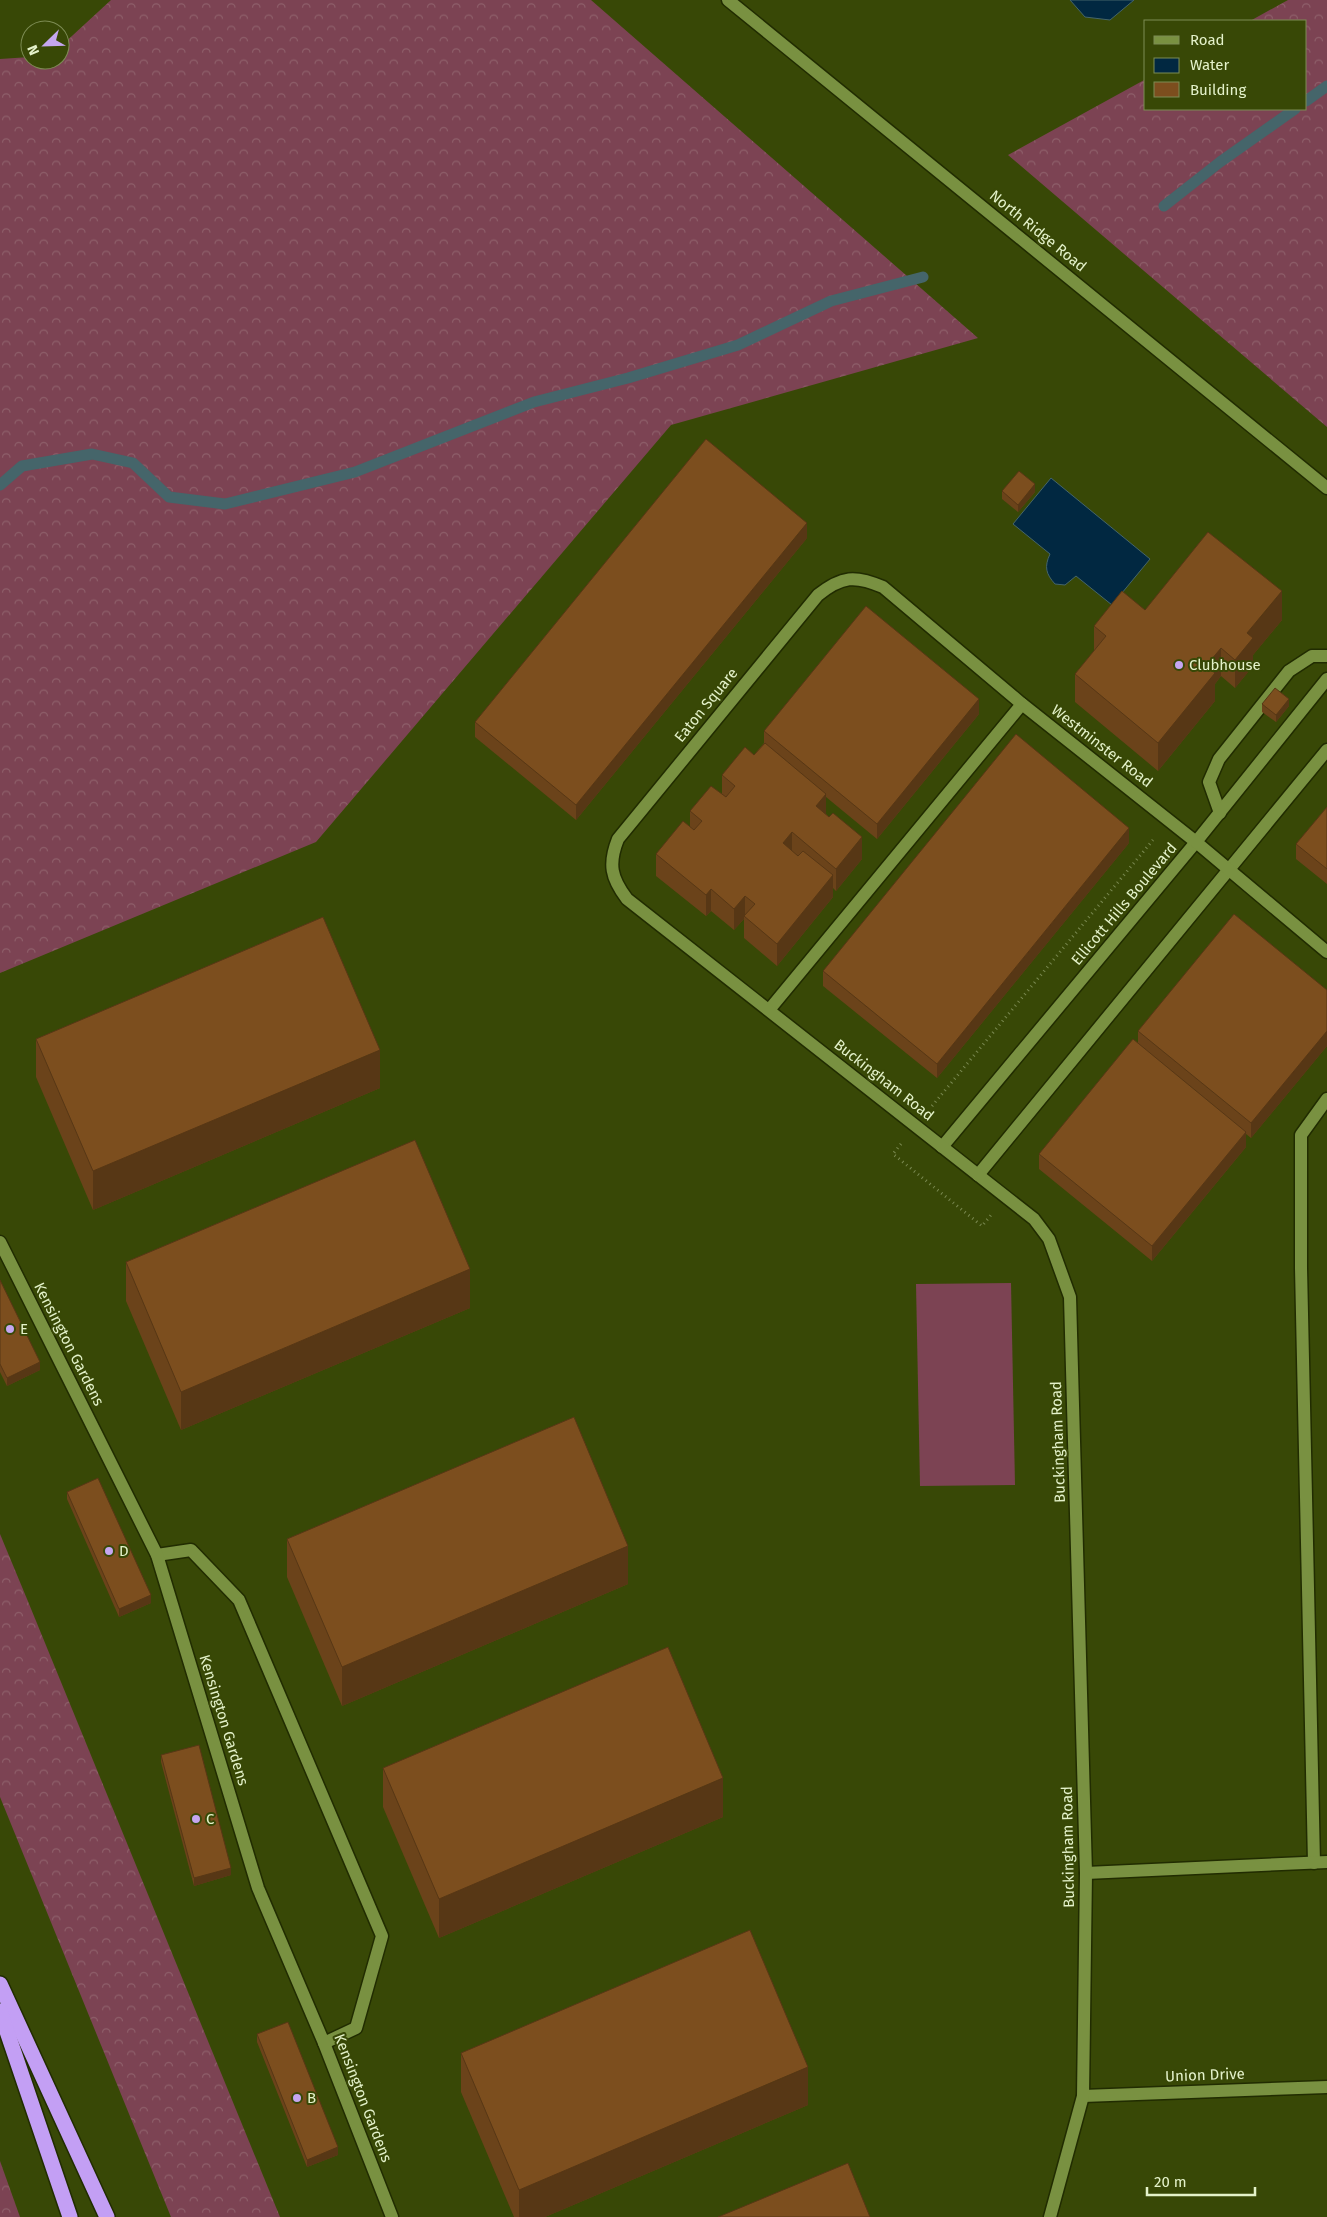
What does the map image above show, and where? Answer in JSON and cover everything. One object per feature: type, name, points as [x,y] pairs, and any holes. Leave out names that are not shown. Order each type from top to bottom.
[{"type":"highway","points":[[0,1984],[107,2217]]},
{"type":"highway","points":[[0,2011],[70,2217]]},
{"type":"street","name":"North Ridge Road","points":[[728,0],[1327,488]]},
{"type":"street","name":"Westminster Road","points":[[851,578],[867,580],[883,587],[1022,704],[1196,842],[1327,952]]},
{"type":"street","name":"Eaton Square","points":[[613,872],[611,856],[618,839],[818,594],[832,584],[851,578]]},
{"type":"street","points":[[1220,813],[1209,782],[1219,759],[1289,671],[1312,656],[1327,656]]},
{"type":"street","name":"Ellicott Hills Boulevard","points":[[942,1147],[1220,813],[1327,679]]},
{"type":"street","points":[[769,1010],[1022,704]]},
{"type":"street","points":[[978,1175],[1227,869],[1327,750]]},
{"type":"street","name":"Buckingham Road","points":[[613,872],[616,884],[627,899],[1034,1219],[1049,1239],[1061,1267],[1070,1297],[1086,1872],[1083,2096],[1050,2217]]},
{"type":"street","points":[[1314,1863],[1301,1268],[1301,1134],[1327,1099]]},
{"type":"street","name":"Kensington Gardens","points":[[0,1242],[157,1555],[258,1888],[324,2043],[392,2217]]},
{"type":"street","points":[[157,1555],[191,1550],[239,1600],[382,1936],[356,2028],[324,2043]]},
{"type":"street","points":[[1086,1872],[1327,1862]]},
{"type":"street","name":"Union Drive","points":[[1083,2096],[1327,2087]]},
{"type":"path","points":[[893,1154],[1170,821]]},
{"type":"green space","points":[[111,0],[591,0],[978,338],[671,425],[316,842],[0,973],[0,59],[20,58],[20,70],[70,70],[70,38]]},
{"type":"green space","points":[[1288,0],[1327,0],[1327,427],[1008,155],[1144,80],[1144,110],[1307,110],[1307,20],[1252,20]]},
{"type":"green space","points":[[1011,1283],[1015,1485],[920,1486],[916,1284]]},
{"type":"green space","points":[[0,1534],[280,2217],[171,2217],[0,1797]]},
{"type":"green space","points":[[0,2161],[20,2217],[0,2217]]},
{"type":"water","points":[[1070,0],[1134,0],[1110,20],[1085,17]]},
{"type":"water","points":[[1051,478],[1150,559],[1112,605],[1076,576],[1065,585],[1055,584],[1047,570],[1050,554],[1013,524]]},
{"type":"building","points":[[706,439],[807,523],[576,805],[475,722]]},
{"type":"building","points":[[1019,471],[1035,484],[1018,505],[1002,491]]},
{"type":"building","name":"Clubhouse","points":[[1208,532],[1282,591],[1247,633],[1253,638],[1235,660],[1221,648],[1206,666],[1215,673],[1158,743],[1075,674],[1106,636],[1094,626],[1122,591],[1145,610]]},
{"type":"building","points":[[866,606],[979,699],[877,824],[764,731]]},
{"type":"building","points":[[1275,688],[1289,699],[1276,715],[1262,704]]},
{"type":"building","points":[[1016,734],[1129,828],[937,1064],[823,971]]},
{"type":"building","points":[[765,743],[826,794],[816,806],[829,817],[833,813],[862,837],[836,869],[792,832],[783,843],[798,856],[803,851],[833,875],[777,944],[744,916],[755,904],[745,896],[734,909],[711,889],[706,895],[656,854],[683,821],[694,830],[702,821],[690,811],[711,786],[726,797],[735,786],[722,775],[745,747],[754,755]]},
{"type":"building","points":[[1327,807],[1327,869],[1296,844]]},
{"type":"building","points":[[1234,914],[1327,990],[1327,1031],[1251,1123],[1138,1031]]},
{"type":"building","points":[[323,917],[380,1050],[93,1171],[36,1039]]},
{"type":"building","points":[[1133,1039],[1246,1132],[1152,1246],[1039,1154]]},
{"type":"building","points":[[415,1140],[470,1269],[181,1392],[126,1262]]},
{"type":"building","name":"E","points":[[0,1280],[40,1362],[7,1378],[0,1364]]},
{"type":"building","points":[[574,1417],[628,1546],[342,1667],[287,1539]]},
{"type":"building","name":"D","points":[[98,1478],[151,1595],[119,1609],[67,1492]]},
{"type":"building","points":[[668,1647],[723,1778],[439,1899],[383,1768]]},
{"type":"building","name":"C","points":[[199,1745],[231,1868],[194,1878],[161,1755]]},
{"type":"building","points":[[750,1930],[808,2067],[519,2190],[461,2053]]},
{"type":"building","name":"B","points":[[288,2022],[338,2147],[307,2160],[257,2034]]},
{"type":"building","points":[[848,2163],[870,2217],[718,2217]]},
{"type":"waterway","points":[[1307,100],[1327,86]]},
{"type":"waterway","points":[[1164,206],[1220,162],[1294,110]]},
{"type":"waterway","points":[[0,485],[22,466],[92,454],[133,463],[169,497],[225,504],[355,472],[534,402],[628,378],[738,345],[831,301],[923,277]]},
{"type":"place","name":"Clubhouse","points":[[1179,665]]},
{"type":"place","name":"E","points":[[10,1329]]},
{"type":"place","name":"D","points":[[109,1551]]},
{"type":"place","name":"C","points":[[196,1819]]},
{"type":"place","name":"B","points":[[297,2098]]}]
